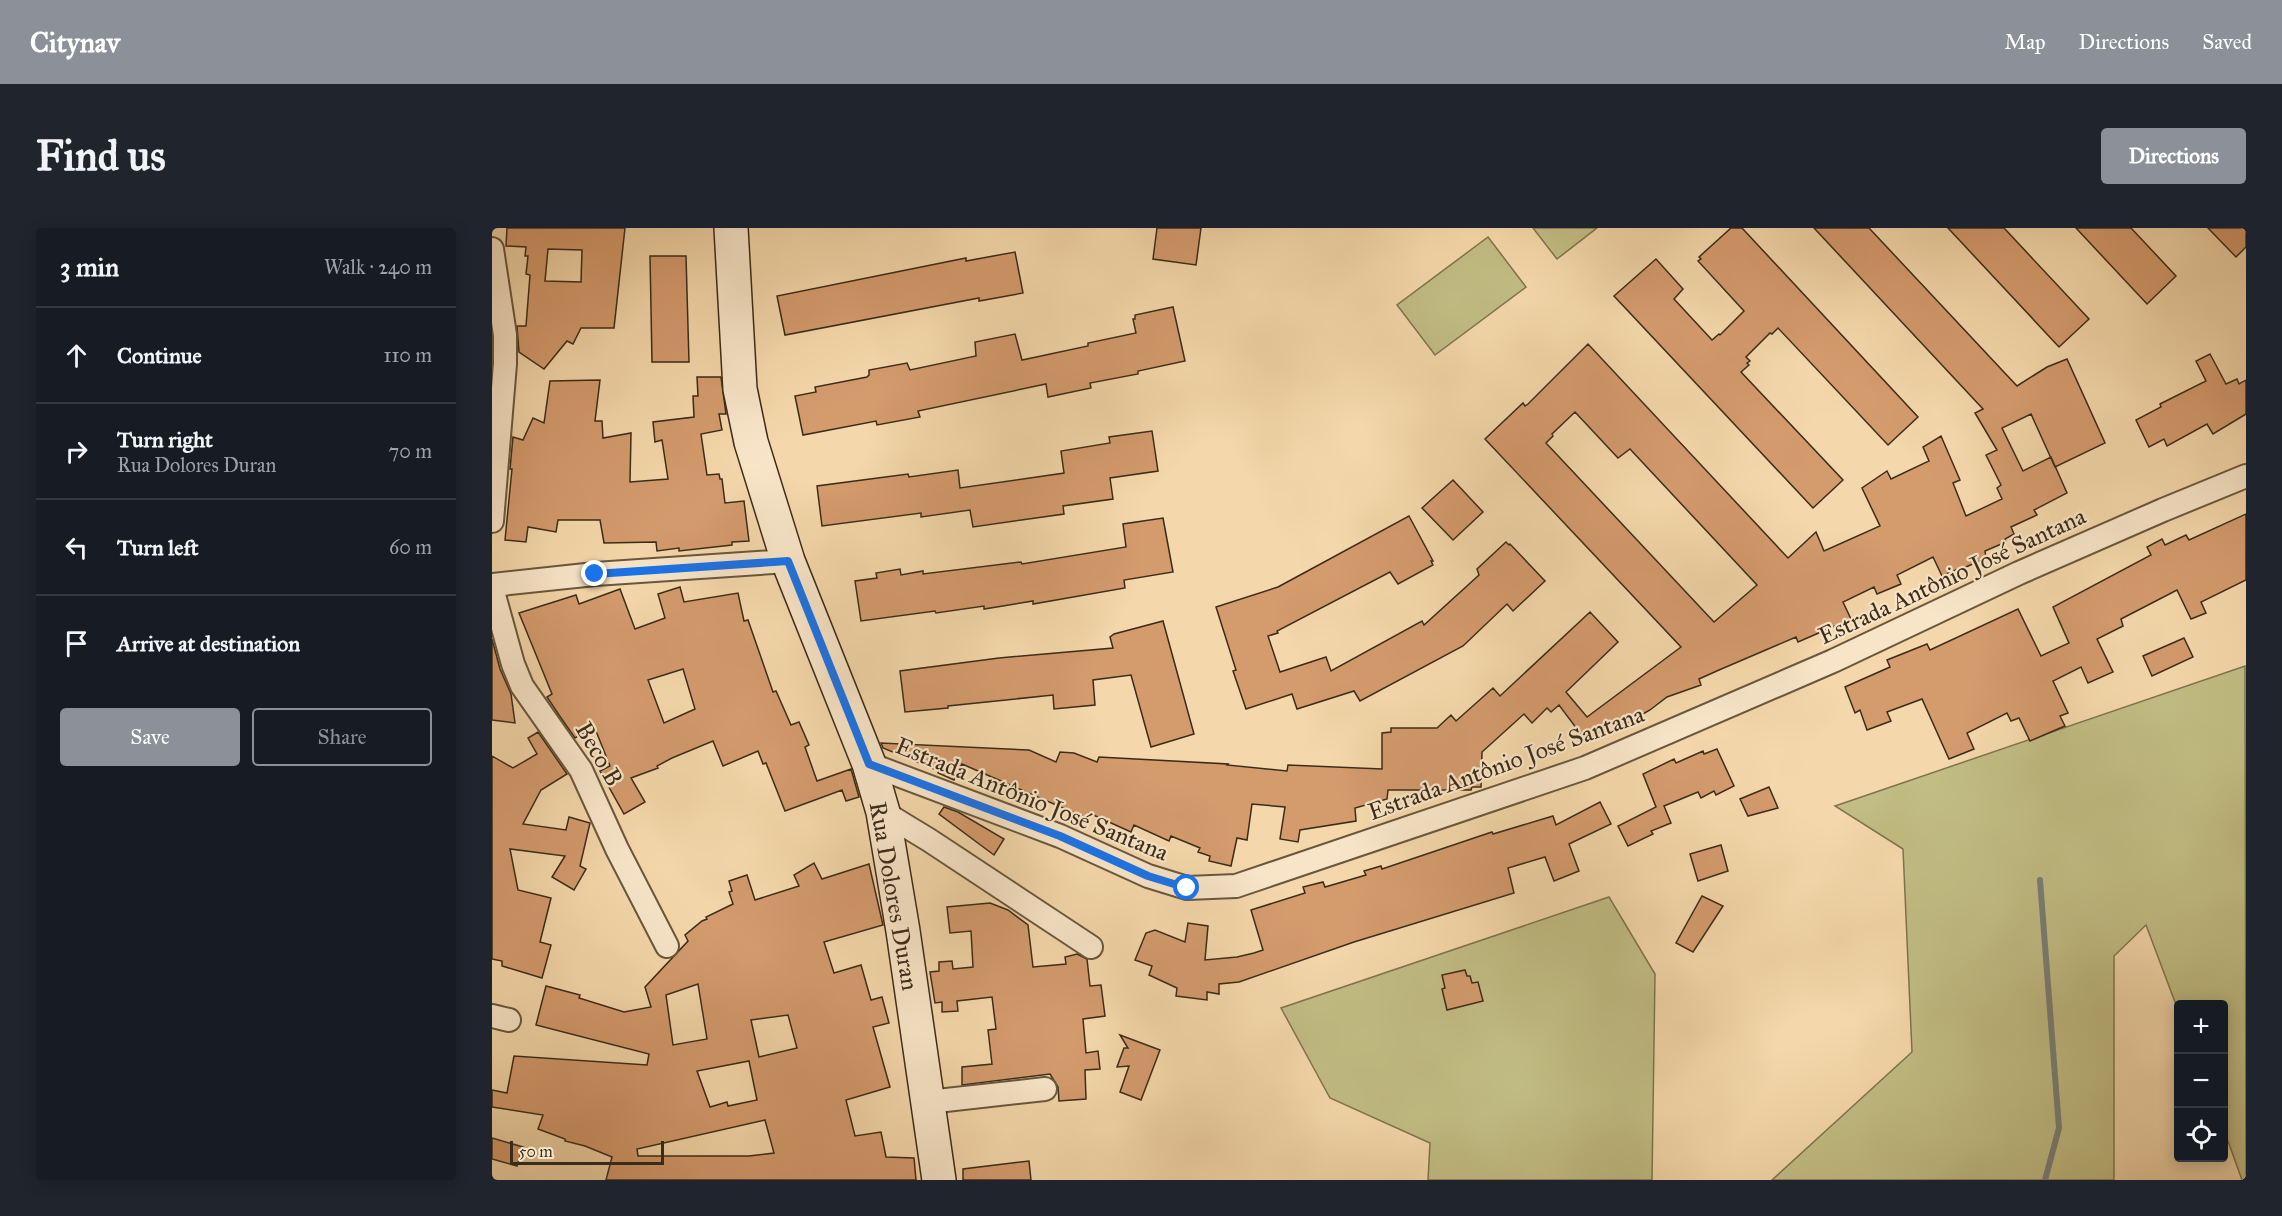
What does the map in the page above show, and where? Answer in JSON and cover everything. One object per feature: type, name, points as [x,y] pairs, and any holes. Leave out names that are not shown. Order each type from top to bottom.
[{"type":"street","name":"Rua Dolores Duran","points":[[732,232],[740,389],[751,442],[788,561],[869,764],[883,812],[903,931],[939,1180]]},
{"type":"street","points":[[492,249],[505,335],[506,364],[492,521]]},
{"type":"street","name":"Estrada Antônio José Santana","points":[[869,764],[1060,836],[1148,876],[1187,888],[1236,886],[1586,768],[1833,661],[2030,568],[2246,476]]},
{"type":"street","points":[[492,587],[595,574],[788,561]]},
{"type":"street","name":"Beco B","points":[[492,587],[513,664],[522,686],[581,770],[617,849],[667,946]]},
{"type":"street","points":[[883,812],[1091,946]]},
{"type":"street","points":[[928,1102],[1045,1089]]},
{"type":"shaded area","points":[[1533,228],[1597,228],[1557,259]]},
{"type":"shaded area","points":[[1488,237],[1526,287],[1435,355],[1397,305]]},
{"type":"shaded area","points":[[2245,666],[2246,1180],[2242,1180],[2228,1141],[2228,1000],[2174,1000],[2146,925],[2114,956],[2114,1180],[1772,1180],[1912,1052],[1903,849],[1835,806]]},
{"type":"shaded area","points":[[1609,897],[1655,974],[1652,1180],[1428,1180],[1430,1143],[1330,1098],[1281,1008]]},
{"type":"building","points":[[507,228],[625,228],[614,328],[581,328],[573,344],[567,341],[544,369],[519,352],[517,326],[526,326],[530,275],[526,274],[528,256],[525,256],[526,247],[506,246]],"holes":[[[548,249],[582,250],[581,282],[545,281]]]},
{"type":"building","points":[[1157,228],[1201,228],[1196,265],[1153,259]]},
{"type":"building","points":[[1731,228],[1742,228],[1918,417],[1888,445],[1778,328],[1772,334],[1770,333],[1746,357],[1750,361],[1747,363],[1749,365],[1741,372],[1843,480],[1813,508],[1614,296],[1656,259],[1683,289],[1674,299],[1712,340],[1744,311],[1698,261],[1701,259],[1699,257]]},
{"type":"building","points":[[1814,228],[1869,228],[2017,386],[2047,367],[2067,359],[2105,443],[2055,467],[2067,493],[2034,510],[2037,515],[2011,527],[2014,534],[2005,539],[2006,542],[1985,551],[1986,558],[1942,576],[1933,557],[1897,575],[1901,584],[1877,594],[1874,587],[1843,602],[1851,619],[1798,642],[1796,637],[1699,679],[1701,685],[1667,697],[1619,728],[1615,721],[1586,741],[1559,705],[1551,712],[1547,708],[1532,723],[1524,714],[1482,752],[1481,787],[1472,787],[1471,790],[1388,790],[1387,799],[1355,808],[1356,821],[1300,830],[1298,842],[1280,839],[1285,807],[1252,804],[1247,840],[1237,838],[1231,866],[1209,861],[1210,856],[1198,852],[1200,848],[1171,836],[1169,841],[1134,825],[1131,832],[1089,813],[1086,818],[962,764],[954,780],[938,773],[939,771],[883,748],[881,743],[1029,750],[1056,762],[1060,752],[1074,753],[1097,762],[1099,757],[1228,764],[1287,771],[1288,765],[1382,769],[1382,733],[1391,732],[1391,728],[1437,728],[1451,715],[1456,721],[1493,688],[1500,696],[1590,612],[1618,642],[1566,692],[1587,717],[1681,647],[1485,439],[1523,403],[1525,406],[1528,404],[1588,344],[1788,558],[1816,532],[1824,551],[1880,526],[1862,488],[1887,471],[1891,479],[1929,461],[1923,447],[1941,436],[1960,480],[1953,483],[1966,516],[2002,499],[1997,488],[2001,485],[1986,455],[1997,450],[1975,413],[1983,409]],"holes":[[[1575,412],[1618,458],[1630,449],[1757,585],[1714,622],[1546,443]],[[2031,414],[2051,457],[2023,471],[2002,428]]]},
{"type":"building","points":[[1948,228],[2004,228],[2089,319],[2059,347]]},
{"type":"building","points":[[2076,228],[2131,228],[2176,276],[2147,304]]},
{"type":"building","points":[[2208,228],[2246,228],[2246,247],[2236,257]]},
{"type":"building","points":[[1015,252],[1023,293],[979,301],[979,298],[785,335],[777,296],[966,258],[966,261]]},
{"type":"building","points":[[650,256],[686,256],[689,362],[652,362]]},
{"type":"building","points":[[1173,307],[1185,361],[1138,371],[1138,374],[1090,383],[1091,388],[1048,397],[1046,384],[918,411],[920,417],[877,425],[876,421],[803,435],[795,396],[816,392],[815,387],[867,377],[869,370],[907,363],[910,370],[976,356],[975,342],[1015,334],[1022,360],[1088,346],[1088,343],[1136,333],[1133,319],[1135,315]]},
{"type":"building","points":[[2210,354],[2226,384],[2237,379],[2239,384],[2246,380],[2246,414],[2213,434],[2207,424],[2167,446],[2164,439],[2149,447],[2136,420],[2161,407],[2160,404],[2206,381],[2196,361]]},
{"type":"building","points":[[697,377],[721,377],[726,414],[719,414],[722,430],[701,434],[707,475],[719,474],[722,479],[725,503],[744,501],[749,541],[679,551],[679,548],[657,551],[656,542],[604,543],[600,520],[558,520],[556,532],[528,527],[526,542],[505,540],[513,437],[523,440],[533,418],[544,423],[550,381],[600,380],[595,421],[602,421],[603,438],[631,433],[630,482],[668,479],[662,440],[655,442],[653,422],[694,417],[693,396],[698,396]]},
{"type":"building","points":[[1152,431],[1158,471],[1110,478],[1113,499],[1063,506],[1064,514],[973,527],[970,510],[921,517],[921,513],[822,526],[817,486],[958,470],[960,488],[1064,473],[1061,451],[1110,443],[1109,437]]},
{"type":"building","points":[[1453,480],[1483,512],[1453,540],[1422,508]]},
{"type":"building","points":[[2246,514],[2246,580],[2201,602],[2206,613],[2191,619],[2177,590],[2121,619],[2123,626],[2097,639],[2113,672],[2088,683],[2081,667],[2053,681],[2068,713],[2060,716],[2065,726],[2030,741],[2019,718],[2011,721],[2007,713],[1967,733],[1974,749],[1949,759],[1922,699],[1887,712],[1891,721],[1867,730],[1860,710],[1855,713],[1845,687],[1890,667],[1887,660],[1927,644],[1930,650],[2018,609],[2041,656],[2069,643],[2053,607],[2151,555],[2147,547],[2162,539],[2165,545],[2186,535],[2189,540]]},
{"type":"building","points":[[1409,516],[1433,565],[1398,584],[1390,572],[1277,631],[1278,633],[1268,636],[1280,672],[1326,657],[1331,671],[1422,621],[1424,625],[1479,575],[1477,569],[1506,542],[1545,581],[1513,611],[1507,604],[1463,646],[1360,701],[1354,691],[1297,709],[1292,694],[1246,709],[1216,607],[1278,587]]},
{"type":"building","points":[[1163,518],[1173,572],[1124,580],[1125,588],[1033,604],[1033,601],[984,609],[984,606],[861,621],[855,581],[877,578],[876,573],[900,569],[901,575],[923,571],[923,574],[1021,562],[1022,564],[1126,547],[1123,524]]},
{"type":"building","points":[[680,587],[684,602],[738,593],[744,621],[748,620],[773,692],[776,691],[791,725],[799,722],[809,745],[805,747],[817,781],[851,769],[859,797],[846,801],[842,790],[785,811],[766,763],[763,764],[758,751],[723,766],[713,741],[672,758],[657,766],[658,768],[631,778],[645,802],[624,814],[600,771],[610,766],[594,726],[575,738],[547,697],[552,694],[519,613],[576,595],[579,604],[620,589],[635,629],[665,618],[658,594]],"holes":[[[683,669],[695,709],[664,723],[648,680]]]},
{"type":"building","points":[[1163,621],[1194,734],[1151,747],[1131,675],[1093,680],[1095,705],[1054,709],[1053,695],[905,712],[900,671],[999,658],[1113,648],[1110,637],[1114,634]]},
{"type":"building","points":[[2184,638],[2193,657],[2152,676],[2143,656]]},
{"type":"building","points":[[492,639],[500,669],[511,694],[515,723],[492,720]]},
{"type":"building","points":[[538,732],[567,774],[541,790],[523,824],[566,830],[569,817],[590,823],[580,866],[586,869],[574,890],[552,877],[565,856],[510,849],[518,890],[551,898],[540,942],[551,945],[542,978],[502,966],[502,961],[492,959],[492,756],[513,768],[537,754],[528,738]]},
{"type":"building","points":[[1717,749],[1734,786],[1716,795],[1714,791],[1701,798],[1698,792],[1664,806],[1671,823],[1651,831],[1653,834],[1628,846],[1618,826],[1656,807],[1643,774],[1674,759],[1676,763],[1703,751],[1704,754]]},
{"type":"building","points":[[1769,787],[1778,808],[1748,816],[1740,799]]},
{"type":"building","points":[[1600,802],[1611,824],[1569,844],[1579,871],[1554,881],[1545,857],[1508,868],[1514,893],[1354,942],[1239,982],[1219,984],[1219,994],[1207,992],[1207,1000],[1176,996],[1177,988],[1149,975],[1152,966],[1135,960],[1146,933],[1155,930],[1185,942],[1188,923],[1208,926],[1205,960],[1237,957],[1263,950],[1251,910],[1305,893],[1303,887],[1323,882],[1325,887],[1366,875],[1364,871],[1381,866],[1382,869],[1492,832],[1493,834],[1553,816],[1556,825]]},
{"type":"building","points":[[944,807],[958,812],[1004,839],[994,855],[939,814]]},
{"type":"building","points":[[1721,845],[1728,871],[1698,881],[1690,854]]},
{"type":"building","points":[[814,863],[822,879],[869,864],[883,925],[824,942],[834,973],[861,965],[871,1000],[882,997],[889,1023],[873,1027],[890,1087],[846,1100],[855,1136],[881,1132],[886,1157],[914,1158],[916,1180],[606,1180],[612,1157],[538,1129],[543,1115],[492,1107],[492,1090],[507,1093],[514,1056],[647,1065],[649,1054],[536,1025],[546,986],[580,995],[579,998],[624,1012],[651,1007],[645,987],[688,941],[685,935],[707,919],[706,917],[733,904],[729,892],[732,891],[729,881],[747,875],[755,900],[799,886],[794,875]],"holes":[[[698,984],[707,1039],[673,1045],[666,995]],[[788,1015],[797,1048],[759,1057],[751,1020]],[[749,1061],[757,1100],[728,1106],[727,1102],[710,1107],[697,1071]],[[765,1120],[774,1153],[749,1156],[638,1156],[637,1149]]]},
{"type":"building","points":[[1702,896],[1723,906],[1693,952],[1676,943]]},
{"type":"building","points":[[990,903],[1008,910],[1028,925],[1033,967],[1066,964],[1065,957],[1077,954],[1087,959],[1090,986],[1101,985],[1105,1016],[1083,1019],[1086,1053],[1098,1051],[1100,1069],[1085,1070],[1086,1099],[1059,1101],[1058,1087],[1050,1074],[962,1085],[962,1067],[992,1064],[988,1030],[996,1029],[992,997],[957,1001],[958,1011],[942,1012],[942,1002],[935,1003],[930,972],[939,971],[939,962],[952,961],[953,969],[973,967],[971,931],[950,933],[947,907]]},
{"type":"building","points":[[1465,970],[1472,983],[1478,982],[1483,1001],[1447,1010],[1442,989],[1445,988],[1442,975]]},
{"type":"building","points":[[1120,1035],[1160,1050],[1141,1100],[1120,1092],[1129,1066],[1117,1067],[1124,1048],[1128,1048]]},
{"type":"building","points":[[492,1138],[523,1147],[517,1166],[492,1159]]},
{"type":"building","points":[[1029,1161],[1031,1180],[963,1180],[963,1169]]},
{"type":"waterway","points":[[2040,880],[2059,1128],[2045,1180]]},
{"type":"route","points":[[595,574],[788,561],[869,764],[1060,836],[1148,876],[1187,888]]}]
